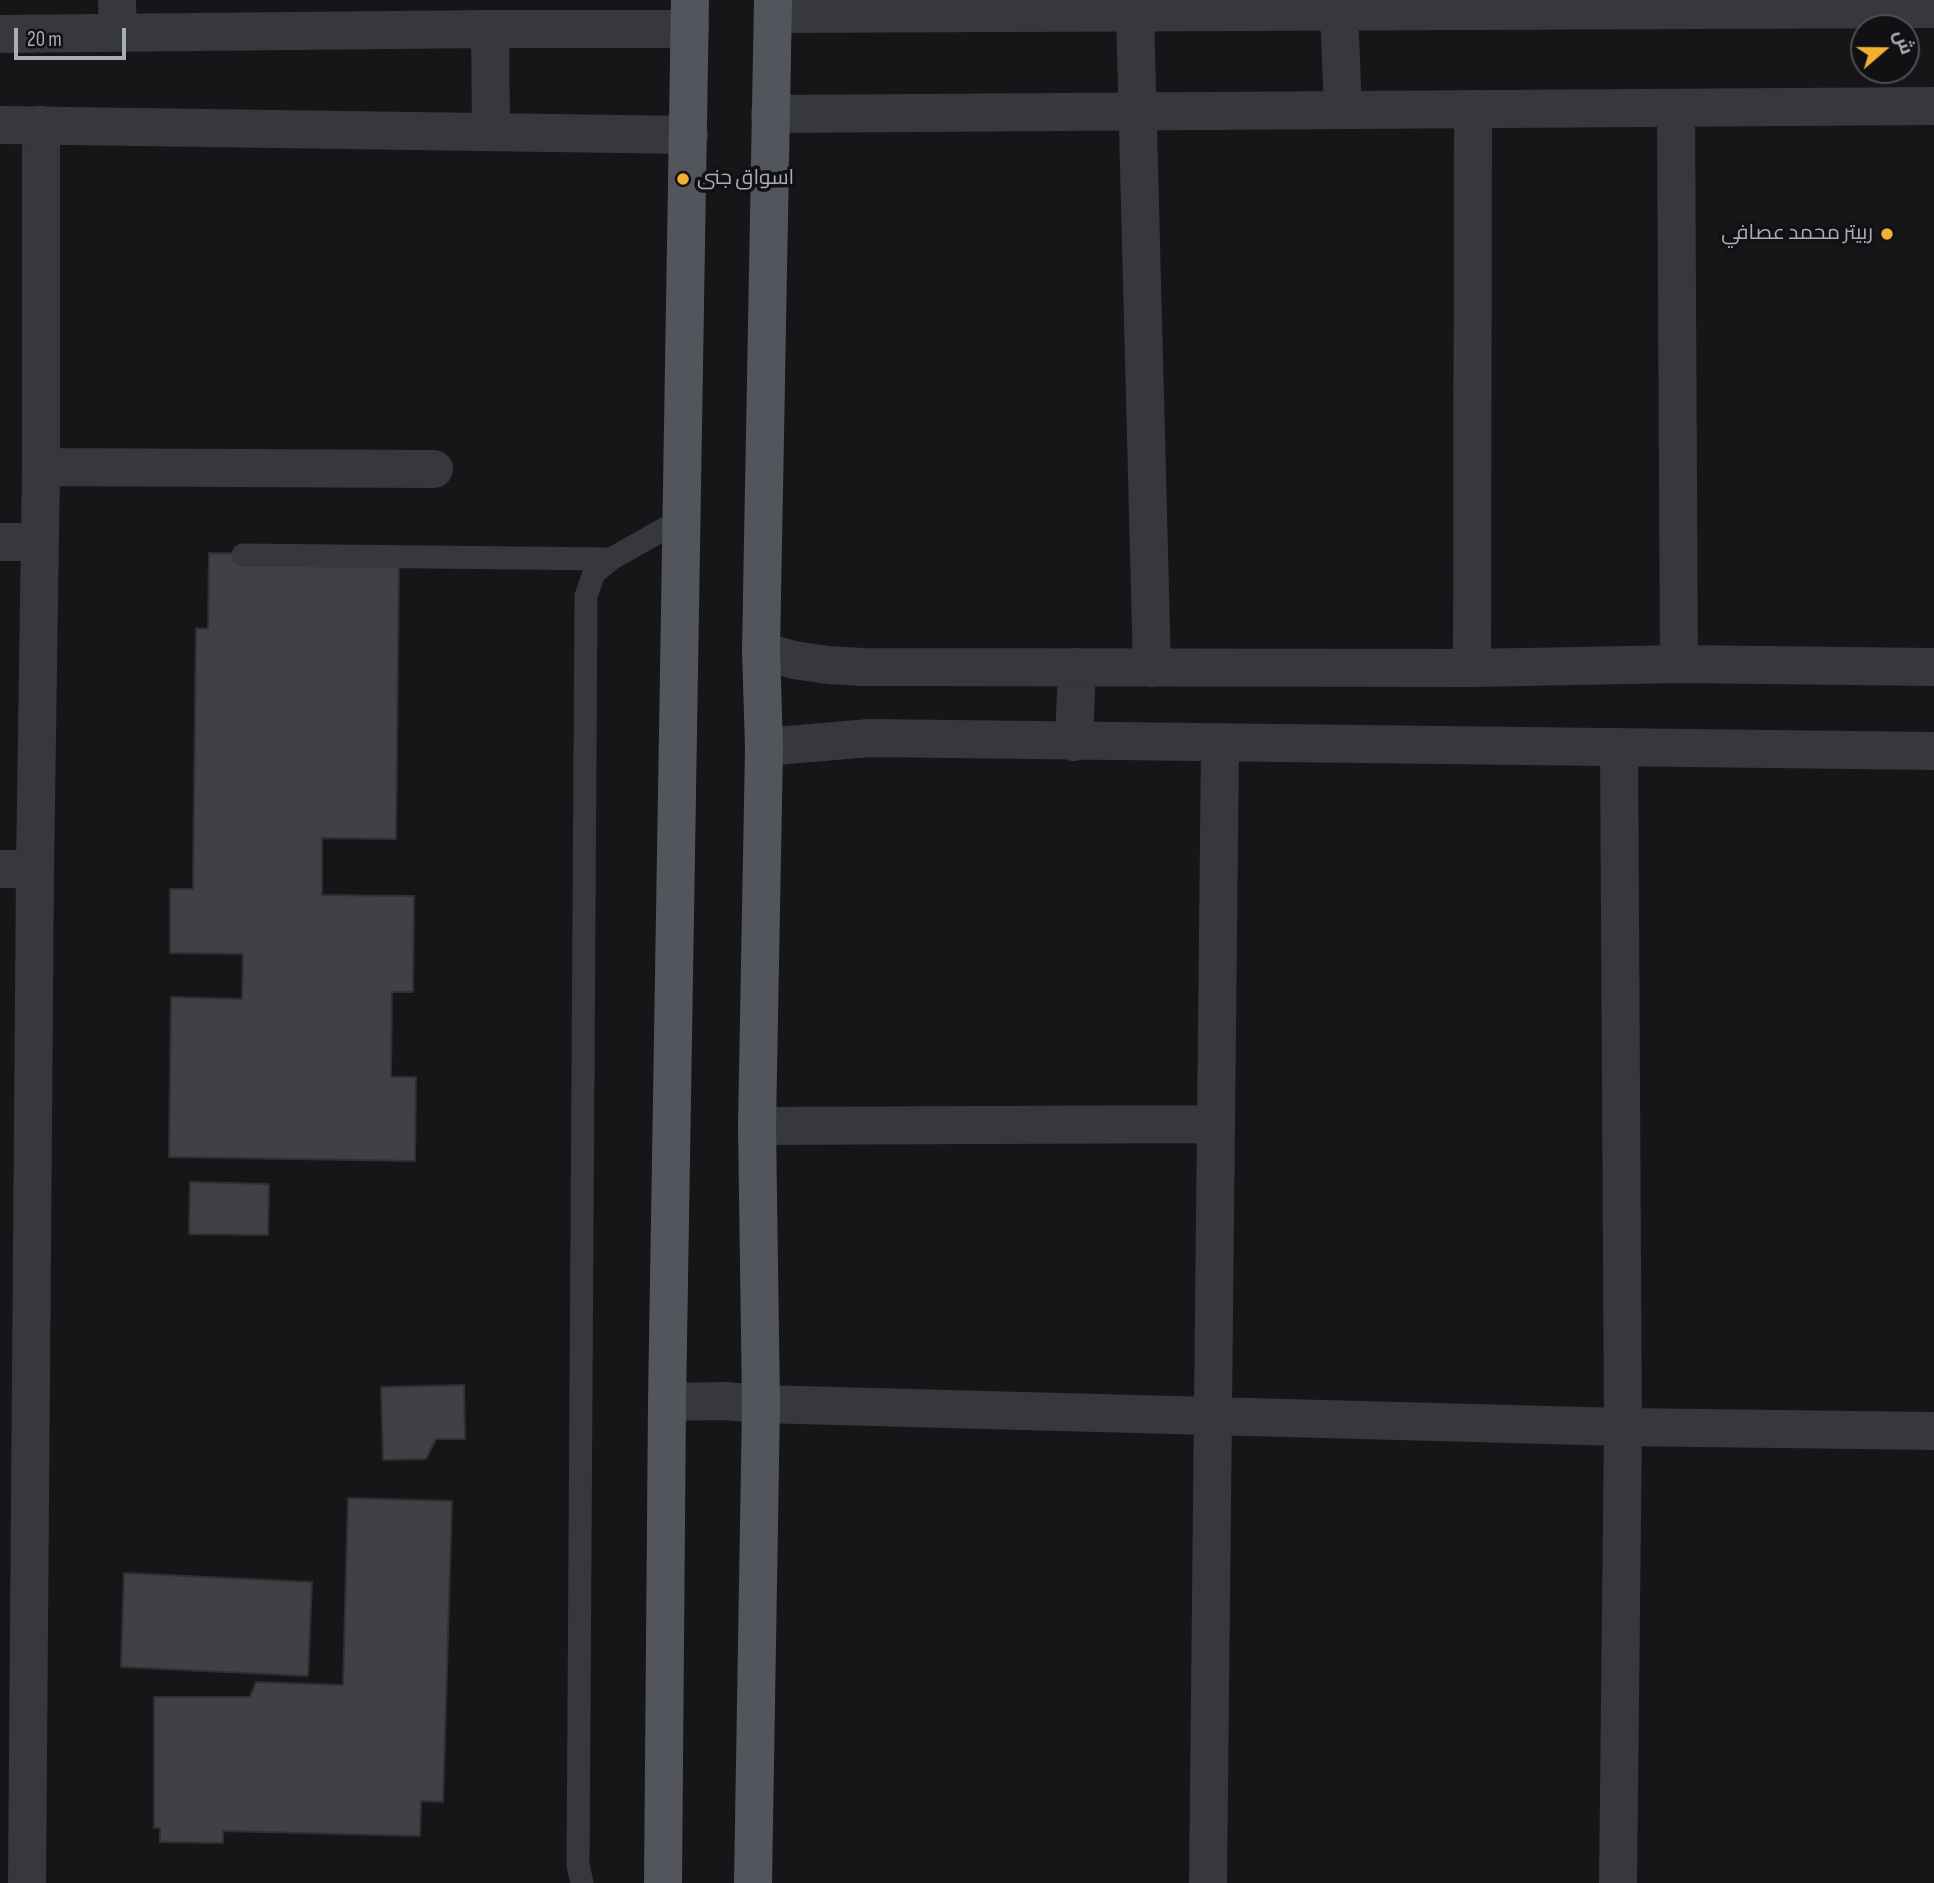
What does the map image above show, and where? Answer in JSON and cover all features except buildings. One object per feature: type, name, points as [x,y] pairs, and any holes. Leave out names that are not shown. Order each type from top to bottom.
[{"type":"main road","points":[[753,1883],[761,1404],[757,1126],[764,747],[761,651],[773,7]]},
{"type":"main road","points":[[663,1883],[667,1402],[690,15]]},
{"type":"street","points":[[773,7],[1135,12],[1340,6],[1934,9]]},
{"type":"street","points":[[1340,6],[1343,110]]},
{"type":"street","points":[[1135,12],[1152,668]]},
{"type":"street","points":[[0,34],[118,16],[472,20],[690,15]]},
{"type":"street","points":[[472,20],[491,131]]},
{"type":"street","points":[[770,114],[1934,106]]},
{"type":"street","points":[[1676,107],[1679,664]]},
{"type":"street","points":[[1472,668],[1473,109]]},
{"type":"street","points":[[0,125],[689,135]]},
{"type":"street","points":[[27,1883],[14,1607],[17,869],[40,542],[41,125]]},
{"type":"street","points":[[41,467],[433,469]]},
{"type":"street","points":[[0,542],[40,542]]},
{"type":"street","points":[[761,651],[828,665],[1472,668],[1679,664],[1934,667]]},
{"type":"street","points":[[1074,741],[1077,667]]},
{"type":"street","points":[[764,747],[870,738],[1934,751]]},
{"type":"street","points":[[1208,1883],[1220,743]]},
{"type":"street","points":[[1618,1883],[1623,1427],[1619,747]]},
{"type":"street","points":[[757,1126],[1216,1124]]},
{"type":"street","points":[[667,1402],[725,1401],[1623,1427],[1934,1431]]},
{"type":"lane","points":[[582,1883],[578,1851],[586,596],[594,573],[611,559],[682,519]]},
{"type":"lane","points":[[243,555],[611,559]]},
{"type":"place","name":"اسواق جنى","points":[[683,179]]},
{"type":"place","name":"ربيتر محمد عصافي","points":[[1887,234]]}]
